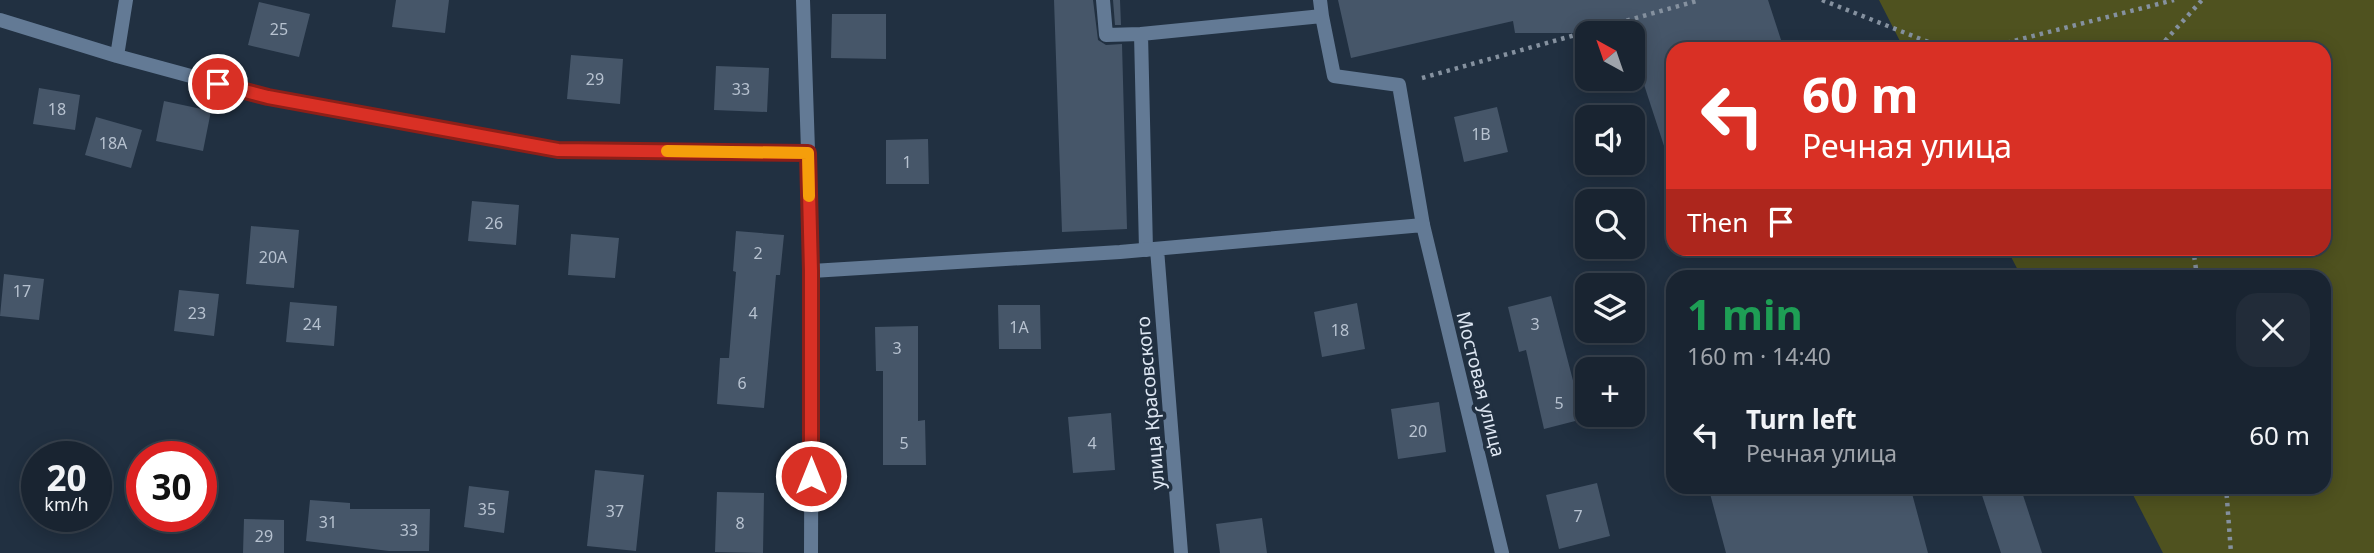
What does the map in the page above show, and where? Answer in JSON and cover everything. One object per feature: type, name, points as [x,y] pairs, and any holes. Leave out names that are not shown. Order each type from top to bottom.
[{"type":"street","points":[[117,56],[126,0]]},
{"type":"street","points":[[803,0],[811,271],[811,553]]},
{"type":"street","points":[[1103,0],[1106,35],[1322,16]]},
{"type":"street","points":[[1320,0],[1334,76],[1399,85]]},
{"type":"street","points":[[0,19],[117,56],[268,97],[558,150],[808,153]]},
{"type":"street","name":"улица Красовского","points":[[1141,34],[1152,249],[1181,553]]},
{"type":"street","name":"Мостовая улица","points":[[1399,85],[1423,225],[1502,553]]},
{"type":"street","points":[[811,271],[1152,249],[1423,225]]},
{"type":"path","points":[[1399,85],[1700,0]]},
{"type":"path","points":[[1822,0],[1928,42]]},
{"type":"path","points":[[2009,42],[2174,0]]},
{"type":"path","points":[[2165,42],[2202,0]]},
{"type":"path","points":[[2227,494],[2231,553]]},
{"type":"green space","points":[[1879,0],[2374,0],[2374,553],[2163,553],[2133,494],[2331,494],[2331,270],[2018,270],[2011,256],[2331,256],[2331,42],[1900,42]]},
{"type":"building","points":[[396,0],[449,0],[445,33],[392,27]]},
{"type":"building","points":[[1054,0],[1093,0],[1098,40],[1106,45],[1122,44],[1127,229],[1062,232]]},
{"type":"building","points":[[1113,0],[1120,0],[1121,25],[1115,25]]},
{"type":"building","points":[[1338,0],[1768,0],[1782,42],[1666,42],[1666,152],[1645,88],[1645,21],[1575,21],[1575,33],[1515,33],[1513,21],[1351,58]]},
{"type":"building","points":[[259,2],[310,14],[299,57],[248,45]]},
{"type":"building","points":[[832,14],[886,14],[886,59],[831,58]]},
{"type":"building","points":[[571,55],[623,59],[620,104],[567,99]]},
{"type":"building","points":[[716,66],[769,68],[767,112],[714,110]]},
{"type":"building","points":[[39,88],[80,95],[75,130],[33,124]]},
{"type":"building","points":[[164,101],[211,111],[203,151],[156,141]]},
{"type":"building","points":[[1497,107],[1508,152],[1464,162],[1454,117]]},
{"type":"building","points":[[96,117],[142,130],[131,168],[85,155]]},
{"type":"building","points":[[928,139],[929,184],[886,184],[886,140]]},
{"type":"building","points":[[472,201],[519,205],[516,245],[468,241]]},
{"type":"building","points":[[251,226],[299,230],[294,288],[246,284]]},
{"type":"building","points":[[736,231],[784,235],[780,275],[776,275],[764,408],[717,404],[720,358],[729,358],[736,272],[733,271]]},
{"type":"building","points":[[571,234],[619,238],[615,278],[568,275]]},
{"type":"building","points":[[4,274],[44,279],[39,320],[0,316]]},
{"type":"building","points":[[179,290],[219,294],[214,336],[174,331]]},
{"type":"building","points":[[1551,296],[1575,388],[1575,421],[1544,429],[1526,350],[1519,352],[1508,307]]},
{"type":"building","points":[[290,302],[337,306],[334,346],[286,342]]},
{"type":"building","points":[[1357,303],[1365,349],[1322,357],[1314,312]]},
{"type":"building","points":[[998,305],[1040,305],[1041,349],[999,349]]},
{"type":"building","points":[[918,326],[918,421],[925,420],[926,465],[883,465],[883,371],[876,371],[875,327]]},
{"type":"building","points":[[1439,402],[1446,452],[1398,459],[1391,409]]},
{"type":"building","points":[[1111,413],[1115,470],[1073,473],[1068,417]]},
{"type":"building","points":[[595,470],[644,475],[636,551],[587,546]]},
{"type":"building","points":[[1597,483],[1610,536],[1559,549],[1546,495]]},
{"type":"building","points":[[469,486],[509,491],[504,533],[464,527]]},
{"type":"building","points":[[717,492],[764,493],[763,553],[715,552]]},
{"type":"building","points":[[1710,494],[1912,494],[1928,553],[1726,553]]},
{"type":"building","points":[[1982,494],[2023,494],[2042,553],[2001,553]]},
{"type":"building","points":[[310,500],[350,503],[350,509],[430,509],[429,551],[389,551],[306,541]]},
{"type":"building","points":[[1262,518],[1267,553],[1220,553],[1216,524]]},
{"type":"building","points":[[244,519],[284,520],[284,553],[243,553]]},
{"type":"slow traffic","points":[[667,151],[808,153],[809,196]]},
{"type":"route","points":[[218,84],[268,97],[558,150],[808,153],[811,476]]}]
